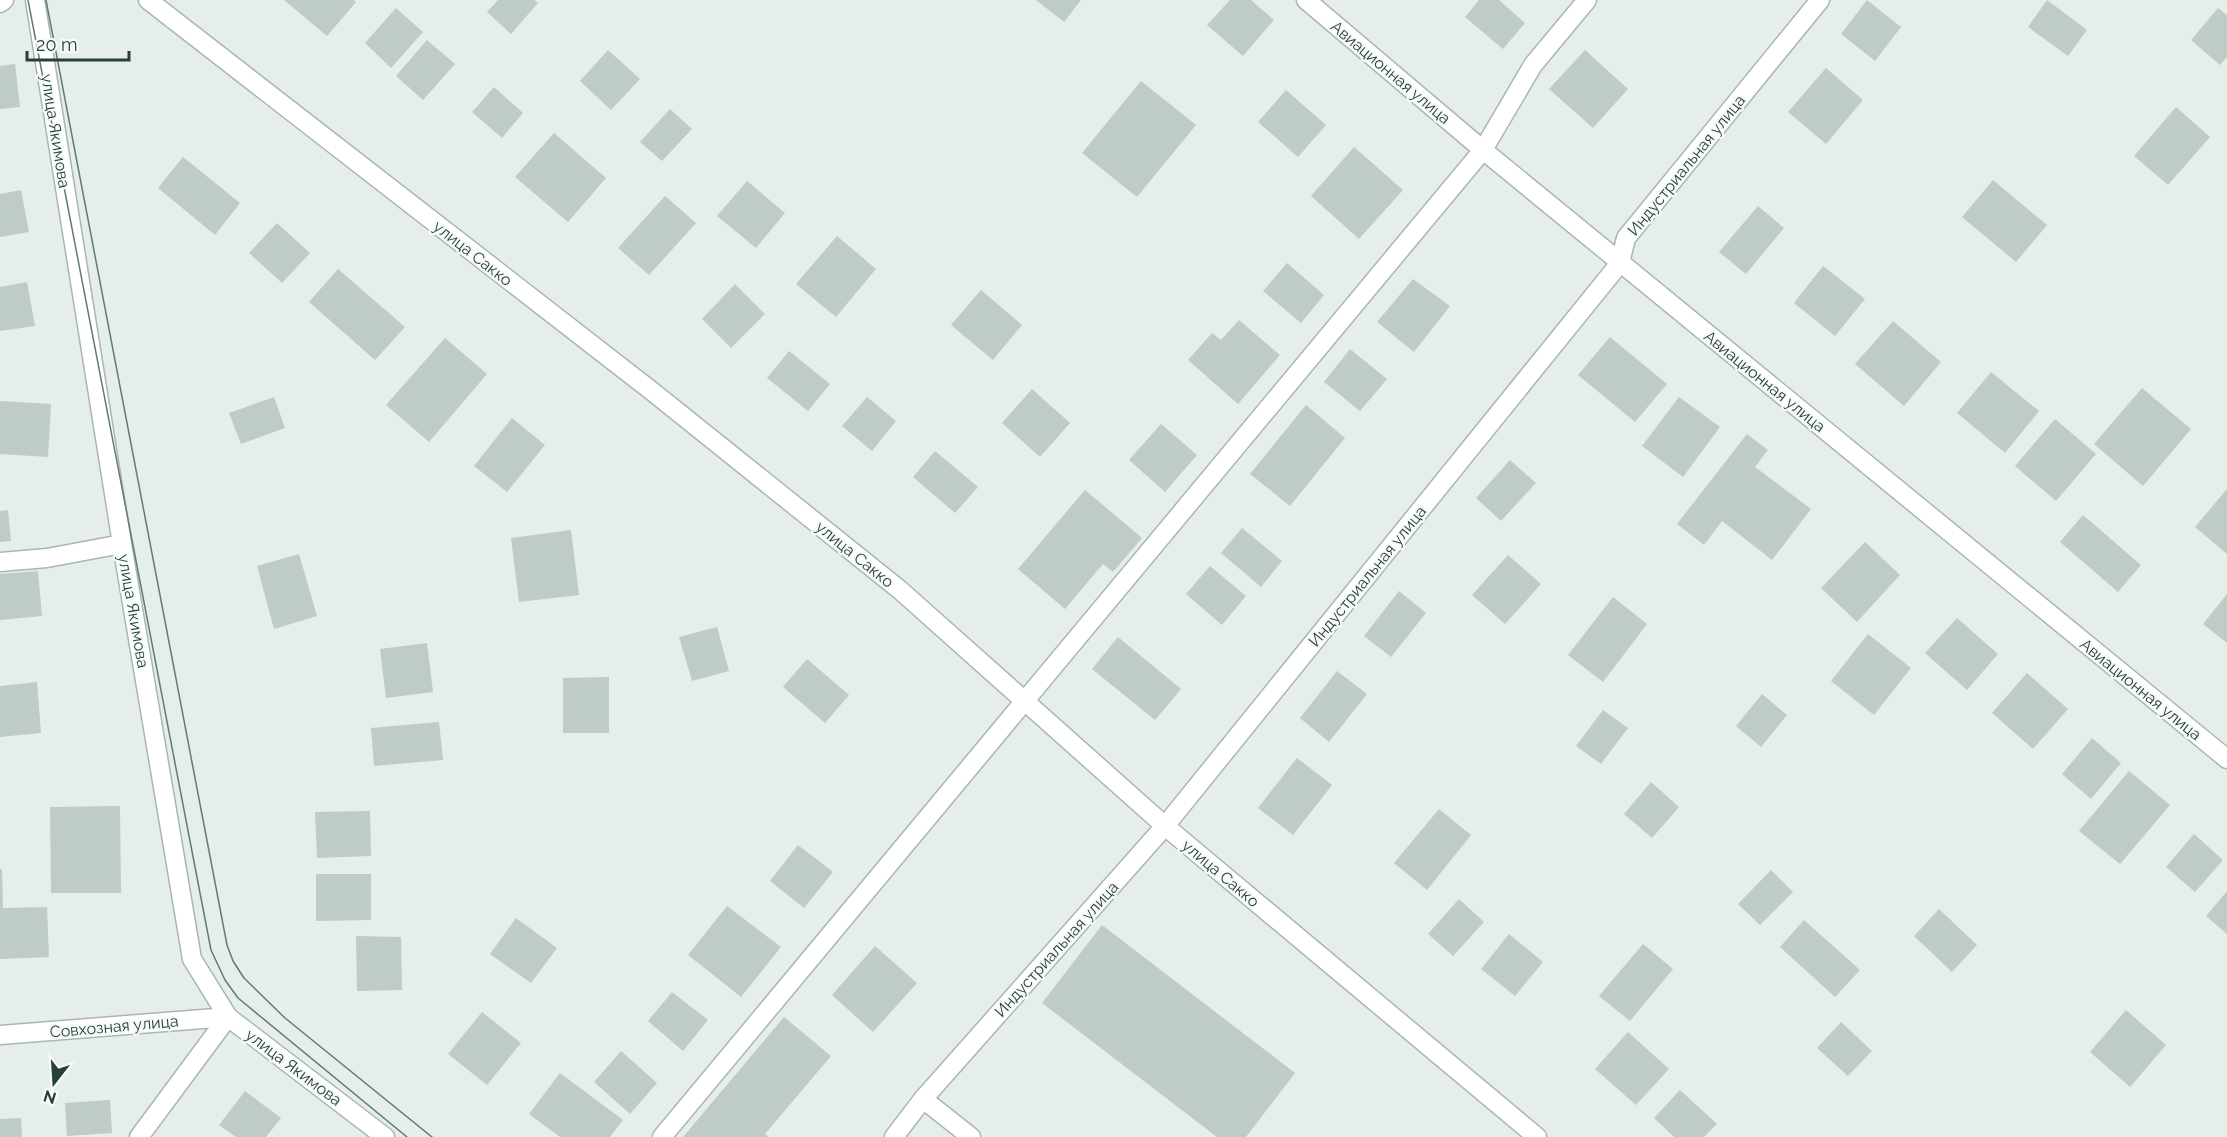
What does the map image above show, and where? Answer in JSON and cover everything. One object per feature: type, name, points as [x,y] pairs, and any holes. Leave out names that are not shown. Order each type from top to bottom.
[{"type":"street","points":[[0,3],[4,0]]},
{"type":"street","name":"улица Якимова","points":[[35,0],[122,544],[192,959],[228,1017],[386,1137]]},
{"type":"street","name":"улица Сакко","points":[[148,0],[644,385],[900,590],[1165,826],[1537,1137]]},
{"type":"street","name":"Авиационная улица","points":[[1306,0],[1620,263],[2227,759]]},
{"type":"street","points":[[662,1137],[1483,150],[1533,65],[1587,0]]},
{"type":"street","name":"Индустриальная улица","points":[[894,1137],[923,1099],[1165,826],[1620,263],[1626,238],[1820,0]]},
{"type":"street","points":[[0,562],[47,558],[122,544]]},
{"type":"street","points":[[139,1137],[228,1017]]},
{"type":"street","name":"Совхозная улица","points":[[0,1035],[228,1017]]},
{"type":"street","points":[[923,1099],[971,1137]]},
{"type":"building","points":[[284,0],[354,0],[356,2],[327,36]]},
{"type":"building","points":[[498,0],[534,0],[538,3],[511,34],[487,12]]},
{"type":"building","points":[[1036,0],[1081,0],[1064,22]]},
{"type":"building","points":[[1230,0],[1251,0],[1274,20],[1243,56],[1207,25]]},
{"type":"building","points":[[1479,0],[1499,0],[1525,23],[1503,49],[1465,17]]},
{"type":"building","points":[[1867,0],[1901,27],[1875,61],[1841,34]]},
{"type":"building","points":[[2047,0],[2087,30],[2068,56],[2028,27]]},
{"type":"building","points":[[396,8],[423,32],[391,68],[365,43]]},
{"type":"building","points":[[2218,8],[2227,15],[2227,57],[2220,65],[2191,40]]},
{"type":"building","points":[[427,40],[455,64],[423,100],[396,76]]},
{"type":"building","points":[[608,50],[640,79],[611,110],[580,81]]},
{"type":"building","points":[[1585,50],[1628,89],[1593,128],[1549,89]]},
{"type":"building","points":[[15,64],[20,107],[0,109],[0,66]]},
{"type":"building","points":[[1826,68],[1863,100],[1826,144],[1788,112]]},
{"type":"building","points":[[1141,81],[1196,125],[1137,197],[1082,153]]},
{"type":"building","points":[[494,87],[523,113],[502,138],[472,112]]},
{"type":"building","points":[[1286,90],[1326,125],[1298,157],[1258,122]]},
{"type":"building","points":[[2176,107],[2210,137],[2168,185],[2134,156]]},
{"type":"building","points":[[670,109],[692,129],[662,161],[640,142]]},
{"type":"building","points":[[554,133],[606,178],[568,222],[515,177]]},
{"type":"building","points":[[1354,147],[1403,190],[1359,239],[1311,196]]},
{"type":"building","points":[[183,157],[240,203],[215,235],[158,188]]},
{"type":"building","points":[[1993,180],[2047,225],[2016,262],[1962,217]]},
{"type":"building","points":[[747,181],[785,213],[756,248],[717,216]]},
{"type":"building","points":[[21,190],[29,232],[0,237],[0,194]]},
{"type":"building","points":[[665,196],[696,223],[649,275],[618,248]]},
{"type":"building","points":[[1758,206],[1784,228],[1746,274],[1719,252]]},
{"type":"building","points":[[277,223],[310,253],[282,283],[249,253]]},
{"type":"building","points":[[837,236],[876,269],[836,317],[796,284]]},
{"type":"building","points":[[1287,263],[1324,295],[1301,323],[1263,291]]},
{"type":"building","points":[[1823,266],[1865,299],[1835,336],[1794,303]]},
{"type":"building","points":[[338,269],[405,327],[375,360],[309,302]]},
{"type":"building","points":[[1413,279],[1450,306],[1414,352],[1377,322]]},
{"type":"building","points":[[27,282],[35,326],[0,331],[0,287]]},
{"type":"building","points":[[735,284],[765,314],[731,348],[702,319]]},
{"type":"building","points":[[981,290],[1022,325],[993,360],[951,325]]},
{"type":"building","points":[[1239,320],[1280,355],[1238,404],[1188,360],[1212,333],[1221,340]]},
{"type":"building","points":[[1893,321],[1941,362],[1904,406],[1855,364]]},
{"type":"building","points":[[1610,337],[1667,384],[1635,422],[1578,375]]},
{"type":"building","points":[[445,338],[487,374],[429,442],[386,405]]},
{"type":"building","points":[[1350,349],[1387,379],[1360,411],[1324,382]]},
{"type":"building","points":[[789,351],[830,384],[808,411],[767,378]]},
{"type":"building","points":[[1991,372],[2039,411],[2005,453],[1957,413]]},
{"type":"building","points":[[2142,388],[2191,429],[2143,486],[2094,444]]},
{"type":"building","points":[[1032,389],[1070,423],[1040,457],[1002,423]]},
{"type":"building","points":[[274,397],[285,428],[241,444],[229,413]]},
{"type":"building","points":[[867,397],[896,421],[872,451],[842,426]]},
{"type":"building","points":[[1679,397],[1720,427],[1683,477],[1642,446]]},
{"type":"building","points":[[0,401],[51,404],[48,457],[0,454]]},
{"type":"building","points":[[1306,405],[1345,438],[1290,506],[1250,474]]},
{"type":"building","points":[[512,418],[545,445],[507,492],[474,466]]},
{"type":"building","points":[[2055,419],[2096,454],[2056,501],[2015,466]]},
{"type":"building","points":[[1161,424],[1197,455],[1165,492],[1129,460]]},
{"type":"building","points":[[1747,434],[1768,450],[1755,467],[1811,509],[1772,560],[1722,521],[1704,545],[1677,524]]},
{"type":"building","points":[[935,451],[978,487],[955,513],[913,477]]},
{"type":"building","points":[[1510,460],[1536,483],[1501,521],[1476,498]]},
{"type":"building","points":[[2227,489],[2227,554],[2195,527]]},
{"type":"building","points":[[1085,490],[1142,538],[1113,572],[1103,564],[1065,609],[1018,569]]},
{"type":"building","points":[[8,510],[11,541],[0,542],[0,511]]},
{"type":"building","points":[[2083,515],[2141,565],[2118,592],[2060,542]]},
{"type":"building","points":[[1242,528],[1282,561],[1261,587],[1221,553]]},
{"type":"building","points":[[571,530],[579,595],[519,602],[511,538]]},
{"type":"building","points":[[1865,542],[1900,575],[1857,622],[1821,588]]},
{"type":"building","points":[[299,554],[317,616],[274,629],[257,566]]},
{"type":"building","points":[[1508,555],[1541,584],[1505,624],[1472,595]]},
{"type":"building","points":[[1210,566],[1246,596],[1222,625],[1186,594]]},
{"type":"building","points":[[38,571],[42,616],[0,620],[0,574]]},
{"type":"building","points":[[1399,591],[1426,613],[1391,657],[1364,636]]},
{"type":"building","points":[[2227,594],[2227,643],[2203,624]]},
{"type":"building","points":[[1613,597],[1647,624],[1603,682],[1568,655]]},
{"type":"building","points":[[1957,618],[1998,654],[1967,690],[1925,653]]},
{"type":"building","points":[[717,627],[729,671],[692,681],[679,637]]},
{"type":"building","points":[[1868,634],[1911,668],[1874,715],[1831,681]]},
{"type":"building","points":[[1118,637],[1181,689],[1155,720],[1092,669]]},
{"type":"building","points":[[427,643],[433,692],[386,698],[380,649]]},
{"type":"building","points":[[807,659],[849,695],[825,723],[783,687]]},
{"type":"building","points":[[1337,671],[1367,694],[1329,742],[1300,718]]},
{"type":"building","points":[[2027,673],[2068,709],[2033,749],[1992,713]]},
{"type":"building","points":[[609,677],[609,733],[563,733],[563,678]]},
{"type":"building","points":[[37,682],[41,733],[0,737],[0,686]]},
{"type":"building","points":[[1762,694],[1787,715],[1761,747],[1736,726]]},
{"type":"building","points":[[1603,710],[1628,728],[1601,764],[1576,746]]},
{"type":"building","points":[[439,722],[443,760],[374,766],[371,728]]},
{"type":"building","points":[[2092,738],[2121,763],[2091,799],[2062,774]]},
{"type":"building","points":[[1297,758],[1332,785],[1293,835],[1258,808]]},
{"type":"building","points":[[2129,771],[2170,805],[2120,864],[2079,831]]},
{"type":"building","points":[[1651,782],[1679,807],[1652,838],[1624,814]]},
{"type":"building","points":[[120,806],[121,893],[51,893],[50,807]]},
{"type":"building","points":[[1439,809],[1471,835],[1427,890],[1394,863]]},
{"type":"building","points":[[370,811],[371,856],[317,858],[315,812]]},
{"type":"building","points":[[2194,834],[2223,860],[2195,892],[2166,867]]},
{"type":"building","points":[[798,845],[833,872],[804,908],[770,881]]},
{"type":"building","points":[[0,869],[2,869],[3,908],[47,907],[49,957],[0,959]]},
{"type":"building","points":[[1771,870],[1793,892],[1760,925],[1738,904]]},
{"type":"building","points":[[316,874],[371,874],[371,920],[316,921]]},
{"type":"building","points":[[2227,891],[2227,934],[2206,916]]},
{"type":"building","points":[[1459,899],[1484,922],[1453,956],[1428,934]]},
{"type":"building","points":[[727,906],[781,947],[741,997],[688,955]]},
{"type":"building","points":[[1939,909],[1977,945],[1952,972],[1914,936]]},
{"type":"building","points":[[516,918],[557,948],[531,983],[490,954]]},
{"type":"building","points":[[1804,920],[1860,970],[1835,997],[1780,947]]},
{"type":"building","points":[[1102,925],[1295,1073],[1246,1137],[1217,1137],[1042,1003]]},
{"type":"building","points":[[1509,934],[1543,962],[1515,996],[1481,969]]},
{"type":"building","points":[[356,936],[401,937],[402,990],[357,991]]},
{"type":"building","points":[[1643,944],[1673,969],[1630,1021],[1599,996]]},
{"type":"building","points":[[875,946],[917,983],[873,1032],[832,995]]},
{"type":"building","points":[[672,992],[708,1020],[683,1051],[648,1021]]},
{"type":"building","points":[[2126,1010],[2166,1045],[2130,1087],[2090,1052]]},
{"type":"building","points":[[482,1012],[521,1043],[487,1085],[448,1054]]},
{"type":"building","points":[[784,1017],[831,1056],[765,1134],[769,1137],[683,1137]]},
{"type":"building","points":[[1841,1022],[1872,1051],[1848,1076],[1817,1048]]},
{"type":"building","points":[[1628,1032],[1669,1069],[1636,1105],[1595,1069]]},
{"type":"building","points":[[621,1051],[657,1083],[630,1114],[594,1082]]},
{"type":"building","points":[[560,1073],[623,1120],[610,1137],[560,1137],[529,1114]]},
{"type":"building","points":[[1680,1090],[1717,1124],[1704,1137],[1674,1137],[1654,1118]]},
{"type":"building","points":[[245,1091],[281,1118],[266,1137],[236,1137],[219,1125]]},
{"type":"building","points":[[110,1100],[112,1133],[67,1136],[65,1103]]},
{"type":"building","points":[[21,1118],[22,1137],[0,1137],[0,1119]]},
{"type":"tram line","points":[[28,0],[211,950],[225,980],[238,998],[407,1137]]},
{"type":"tram line","points":[[46,0],[227,945],[233,961],[244,978],[285,1018],[432,1137]]}]
